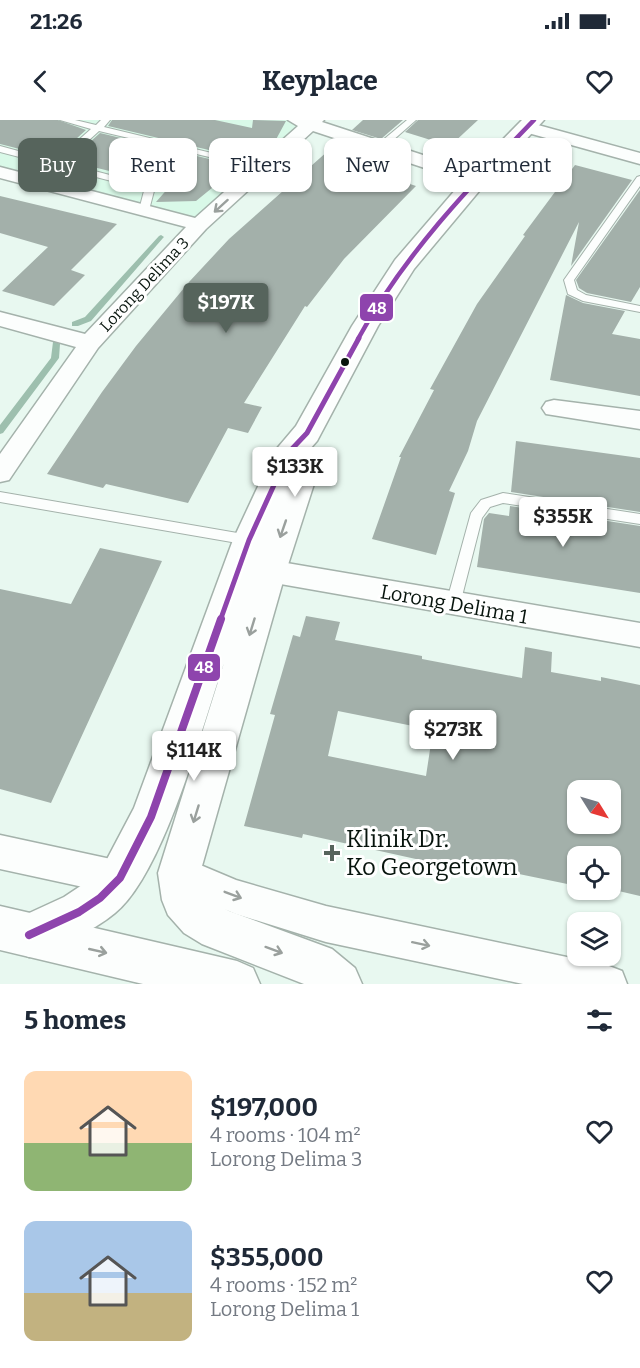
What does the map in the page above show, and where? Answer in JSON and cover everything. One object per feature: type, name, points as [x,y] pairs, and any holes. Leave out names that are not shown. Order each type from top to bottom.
[{"type":"main road","points":[[517,138],[531,123]]},
{"type":"main road","points":[[15,931],[79,912],[100,898],[120,878],[151,817],[259,555],[308,456],[307,433],[365,327],[404,265],[466,192]]},
{"type":"main road","points":[[259,555],[179,873],[183,900],[199,918],[217,929],[316,965],[339,984]]},
{"type":"main road","points":[[15,931],[237,984]]},
{"type":"street","points":[[307,121],[355,138]]},
{"type":"street","name":"Lorong Delima 3","points":[[291,138],[307,121]]},
{"type":"street","points":[[531,123],[640,158]]},
{"type":"street","points":[[0,172],[200,225]]},
{"type":"street","name":"Lorong Delima 3","points":[[0,473],[90,343],[200,225],[236,192]]},
{"type":"street","points":[[0,319],[90,343]]},
{"type":"street","points":[[554,408],[640,420]]},
{"type":"street","name":"Lorong Delima 1","points":[[259,555],[453,604],[640,635]]},
{"type":"street","points":[[0,852],[120,878]]},
{"type":"street","points":[[179,873],[236,897],[326,924],[609,984]]},
{"type":"lane","points":[[64,120],[209,154]]},
{"type":"lane","points":[[86,138],[106,120]]},
{"type":"lane","points":[[391,138],[412,120]]},
{"type":"lane","points":[[0,149],[18,154]]},
{"type":"lane","points":[[97,174],[149,190],[144,210]]},
{"type":"lane","points":[[640,179],[569,280],[572,292],[583,298],[640,309]]},
{"type":"lane","points":[[0,497],[259,555]]},
{"type":"lane","points":[[453,604],[475,518],[480,507],[491,500],[503,498],[640,519]]},
{"type":"shaded area","points":[[0,120],[296,120],[310,124],[295,138],[209,138],[209,192],[235,192],[199,225],[75,192],[97,192],[97,138],[18,138],[18,177],[0,172]]},
{"type":"building","points":[[0,120],[58,120],[86,130],[77,138],[18,138],[18,149],[0,144]]},
{"type":"building","points":[[112,120],[215,120],[252,128],[253,120],[286,121],[277,138],[209,138],[209,150],[197,147],[197,138],[158,138],[108,126]]},
{"type":"building","points":[[363,120],[403,120],[382,138],[352,130]]},
{"type":"building","points":[[418,120],[478,120],[459,138],[424,138],[405,132]]},
{"type":"building","points":[[100,133],[121,138],[109,138],[109,171],[97,168],[97,138],[94,138]]},
{"type":"building","points":[[324,154],[324,192],[410,192],[344,259],[307,307],[305,306],[244,403],[262,407],[248,433],[228,428],[188,503],[106,484],[103,488],[47,474],[136,346],[189,282],[229,239],[282,192],[312,192],[312,165]]},
{"type":"building","points":[[197,156],[209,159],[209,190],[196,201],[156,202],[165,192],[197,192]]},
{"type":"building","points":[[575,165],[632,180],[571,266],[579,222],[477,421],[468,451],[449,491],[455,493],[436,555],[372,539],[401,457],[399,457],[434,390],[430,389],[477,304],[525,236],[523,235],[555,192],[572,192],[572,169]]},
{"type":"building","points":[[640,190],[640,287],[631,302],[587,293],[579,288],[576,280]]},
{"type":"building","points":[[0,196],[117,224],[71,270],[85,275],[54,306],[2,291],[48,247],[0,233]]},
{"type":"building","points":[[566,295],[583,303],[625,311],[612,334],[640,339],[640,396],[550,380]]},
{"type":"building","points":[[516,441],[640,458],[640,512],[511,492]]},
{"type":"building","points":[[510,506],[640,526],[640,593],[477,567],[484,519],[489,513],[509,516]]},
{"type":"building","points":[[100,548],[162,561],[51,803],[0,789],[0,589],[71,604]]},
{"type":"building","points":[[306,616],[340,622],[335,640],[522,678],[525,647],[552,652],[551,672],[601,681],[601,677],[640,685],[640,896],[621,892],[621,846],[567,846],[567,884],[480,866],[479,873],[303,834],[302,838],[244,826],[275,715],[270,714],[293,635],[300,637]],"holes":[[[338,711],[433,730],[426,776],[328,756]]]},
{"type":"waterway","points":[[75,324],[88,319],[161,237]]},
{"type":"waterway","points":[[0,431],[55,358],[56,344]]},
{"type":"transit line","name":"48","points":[[29,935],[79,912],[100,898],[120,878],[151,817],[249,540],[289,452],[307,433],[365,326],[404,265],[477,179],[534,120]]},
{"type":"place","name":"Klinik Dr. Ko Georgetown","points":[[332,853]]}]
